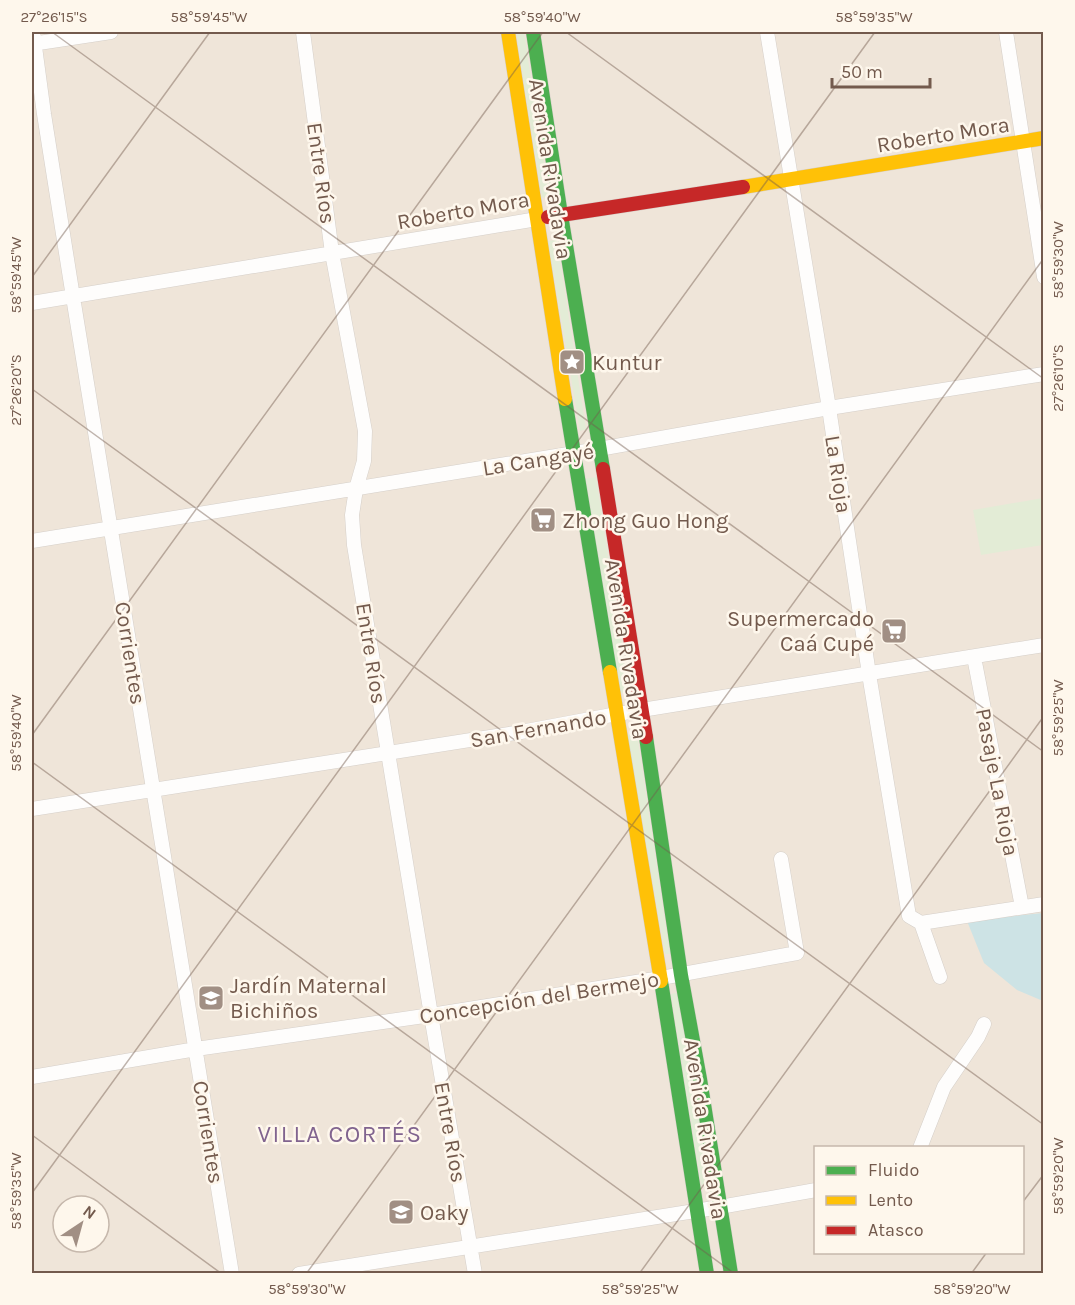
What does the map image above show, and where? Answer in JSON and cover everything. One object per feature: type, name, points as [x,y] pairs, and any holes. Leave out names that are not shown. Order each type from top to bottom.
[{"type":"street","points":[[33,40],[111,32]]},
{"type":"street","name":"Entre Ríos","points":[[303,32],[332,253],[365,431],[364,461],[352,514],[354,545],[475,1274]]},
{"type":"street","name":"Avenida Rivadavia","points":[[508,32],[574,453],[662,978],[707,1274]]},
{"type":"street","name":"Avenida Rivadavia","points":[[533,32],[642,711],[681,975],[731,1274]]},
{"type":"street","name":"La Rioja","points":[[767,32],[829,408],[869,674],[915,920],[940,977]]},
{"type":"street","points":[[1006,32],[1044,277]]},
{"type":"street","name":"Corrientes","points":[[33,40],[232,1274]]},
{"type":"street","name":"Roberto Mora","points":[[32,303],[1044,138]]},
{"type":"street","name":"La Cangayé","points":[[32,541],[1044,374]]},
{"type":"street","name":"San Fernando","points":[[32,809],[521,732],[617,714],[1044,645]]},
{"type":"street","name":"Pasaje La Rioja","points":[[974,657],[1022,908]]},
{"type":"street","name":"Concepción del Bermejo","points":[[32,1077],[196,1049],[431,1015],[681,975],[797,953],[781,859]]},
{"type":"street","points":[[915,920],[1044,904]]},
{"type":"street","points":[[921,1146],[944,1087],[978,1037],[984,1023]]},
{"type":"street","points":[[299,1274],[814,1190]]},
{"type":"shaded area","points":[[32,32],[1043,32],[1043,1273],[32,1273]]},
{"type":"shaded area","points":[[1043,913],[1043,1001],[1017,990],[984,963],[967,921]]},
{"type":"green space","points":[[516,32],[524,32],[549,196],[542,198]]},
{"type":"green space","points":[[557,240],[586,429],[580,431],[548,241]]},
{"type":"green space","points":[[596,477],[629,692],[620,693],[585,479]]},
{"type":"green space","points":[[1043,498],[1043,545],[981,555],[973,510]]},
{"type":"green space","points":[[627,734],[637,734],[670,954],[665,954]]},
{"type":"green space","points":[[677,993],[711,1183],[701,1185],[671,994]]},
{"type":"traffic: fast","points":[[533,32],[603,469]]},
{"type":"traffic: fast","points":[[565,399],[610,672]]},
{"type":"traffic: fast","points":[[646,737],[681,975],[731,1274]]},
{"type":"traffic: fast","points":[[661,981],[707,1274]]},
{"type":"traffic: slow","points":[[508,32],[565,399]]},
{"type":"traffic: slow","points":[[743,187],[1044,138]]},
{"type":"traffic: slow","points":[[610,672],[661,981]]},
{"type":"traffic: jam","points":[[548,217],[743,187]]},
{"type":"traffic: jam","points":[[603,469],[646,737]]},
{"type":"place","name":"Kuntur","points":[[572,362]]},
{"type":"place","name":"Zhong Guo Hong","points":[[543,520]]},
{"type":"place","name":"Supermercado Caá Cupé","points":[[894,631]]},
{"type":"place","name":"Jardín Maternal Bichiños","points":[[211,998]]},
{"type":"place","name":"Oaky","points":[[401,1212]]},
{"type":"district","name":"VILLA CORTÉS","points":[[340,1134]]}]
